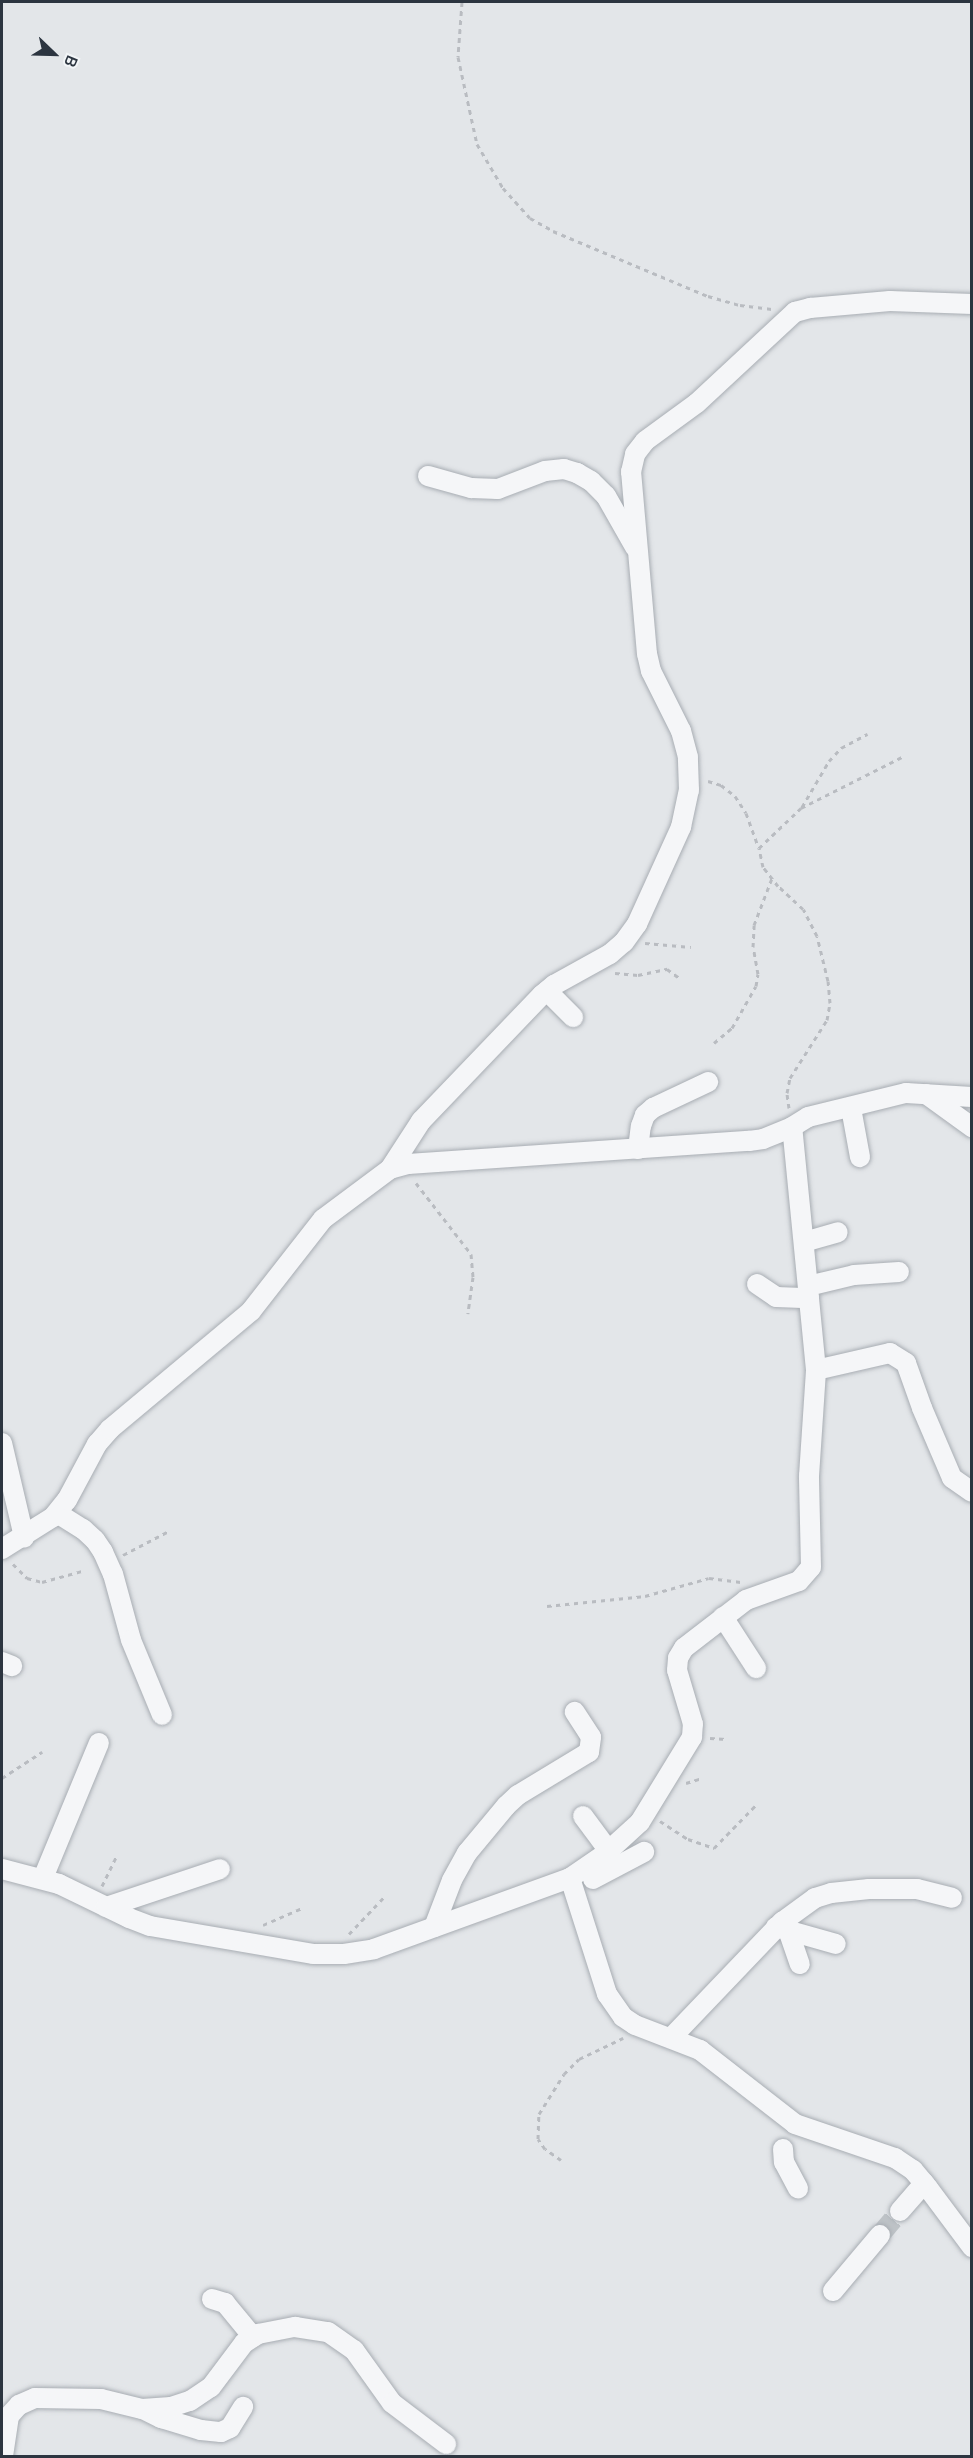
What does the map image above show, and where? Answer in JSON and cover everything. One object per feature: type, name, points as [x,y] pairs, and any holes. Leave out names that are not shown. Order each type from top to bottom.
[{"type":"street","points":[[6,1555],[24,1537],[57,1513],[68,1500],[97,1444],[110,1429],[251,1311],[323,1219],[399,1167],[421,1121],[548,991],[624,942],[637,924],[681,827],[689,790],[688,757],[681,731],[651,671],[647,654],[631,472],[635,454],[645,441],[697,403],[795,312],[810,308],[890,301],[972,304]]},
{"type":"street","points":[[428,476],[471,488],[498,489],[545,471],[564,469],[577,473],[591,481],[606,496],[638,552]]},
{"type":"street","points":[[548,991],[573,1017]]},
{"type":"street","points":[[638,1149],[645,1115],[653,1108],[708,1082]]},
{"type":"street","points":[[399,1167],[763,1139],[792,1127],[808,1117],[906,1093],[924,1092],[972,1097]]},
{"type":"street","points":[[924,1092],[972,1127]]},
{"type":"street","points":[[851,1108],[860,1157]]},
{"type":"street","points":[[579,1883],[647,1812],[669,1772],[688,1748],[693,1724],[677,1670],[678,1658],[684,1648],[756,1594],[799,1581],[811,1567],[809,1460],[816,1370],[792,1127]]},
{"type":"street","points":[[804,1242],[838,1232]]},
{"type":"street","points":[[757,1284],[776,1297],[809,1292],[854,1275],[899,1272]]},
{"type":"street","points":[[816,1370],[890,1353],[906,1363],[922,1408],[952,1478],[972,1492]]},
{"type":"street","points":[[2,1443],[24,1537]]},
{"type":"street","points":[[57,1513],[95,1540],[108,1562],[131,1640],[162,1715]]},
{"type":"street","points":[[723,1617],[756,1668]]},
{"type":"street","points":[[434,1927],[452,1880],[467,1853],[506,1806],[526,1790],[589,1752],[591,1737],[575,1712]]},
{"type":"street","points":[[43,1878],[99,1743]]},
{"type":"street","points":[[583,1816],[609,1851]]},
{"type":"street","points":[[2,1869],[43,1878],[150,1926],[330,1954],[374,1948],[434,1927],[579,1883],[644,1852]]},
{"type":"street","points":[[100,1904],[220,1869]]},
{"type":"street","points":[[579,1883],[607,1994],[623,2017],[644,2029],[671,2038],[713,2059],[786,2136],[784,2162],[798,2188]]},
{"type":"street","points":[[671,2038],[782,1929],[800,1906],[831,1893],[869,1888],[917,1889],[952,1898]]},
{"type":"street","points":[[782,1929],[836,1944]]},
{"type":"street","points":[[782,1929],[800,1964]]},
{"type":"street","points":[[786,2136],[808,2130],[895,2158],[913,2170],[972,2247]]},
{"type":"street","points":[[900,2211],[924,2183]]},
{"type":"street","points":[[832,2291],[880,2235]]},
{"type":"street","points":[[212,2299],[225,2303],[253,2337]]},
{"type":"street","points":[[142,2409],[171,2407],[190,2401],[211,2387],[244,2343],[253,2337],[295,2327],[328,2332],[354,2350],[392,2403],[446,2444]]},
{"type":"street","points":[[3,2457],[9,2416],[19,2405],[35,2398],[101,2399],[142,2409],[161,2418],[201,2430],[221,2432],[230,2428],[243,2407]]},
{"type":"path","points":[[462,2],[458,57],[477,144],[503,188],[530,218],[553,231],[708,296],[740,305],[795,312]]},
{"type":"path","points":[[759,848],[801,808],[829,761],[841,748],[867,734]]},
{"type":"path","points":[[801,808],[904,756]]},
{"type":"path","points":[[689,775],[721,785],[735,796],[746,813],[759,848],[763,867],[803,909],[817,936],[828,981],[830,1003],[827,1020],[790,1078],[787,1093],[792,1127]]},
{"type":"path","points":[[714,1043],[732,1028],[756,986],[758,974],[753,947],[754,925],[772,878]]},
{"type":"path","points":[[624,942],[691,947]]},
{"type":"path","points":[[593,964],[619,974],[638,975],[667,969],[681,979]]},
{"type":"path","points":[[399,1167],[465,1242],[471,1254],[473,1277],[468,1314]]},
{"type":"path","points":[[108,1562],[169,1531]]},
{"type":"path","points":[[6,1555],[27,1578],[42,1582],[82,1571]]},
{"type":"path","points":[[547,1606],[645,1596],[709,1578],[744,1582]]},
{"type":"path","points":[[2,1778],[42,1752]]},
{"type":"path","points":[[647,1812],[688,1839],[714,1848],[756,1805]]},
{"type":"path","points":[[100,1904],[117,1855]]},
{"type":"path","points":[[330,1954],[385,1896]]},
{"type":"path","points":[[261,1926],[302,1908]]},
{"type":"path","points":[[561,2160],[545,2149],[538,2139],[539,2114],[548,2098],[564,2073],[579,2059],[644,2029]]},
{"type":"tunnel","points":[[880,2235],[900,2211]]}]
